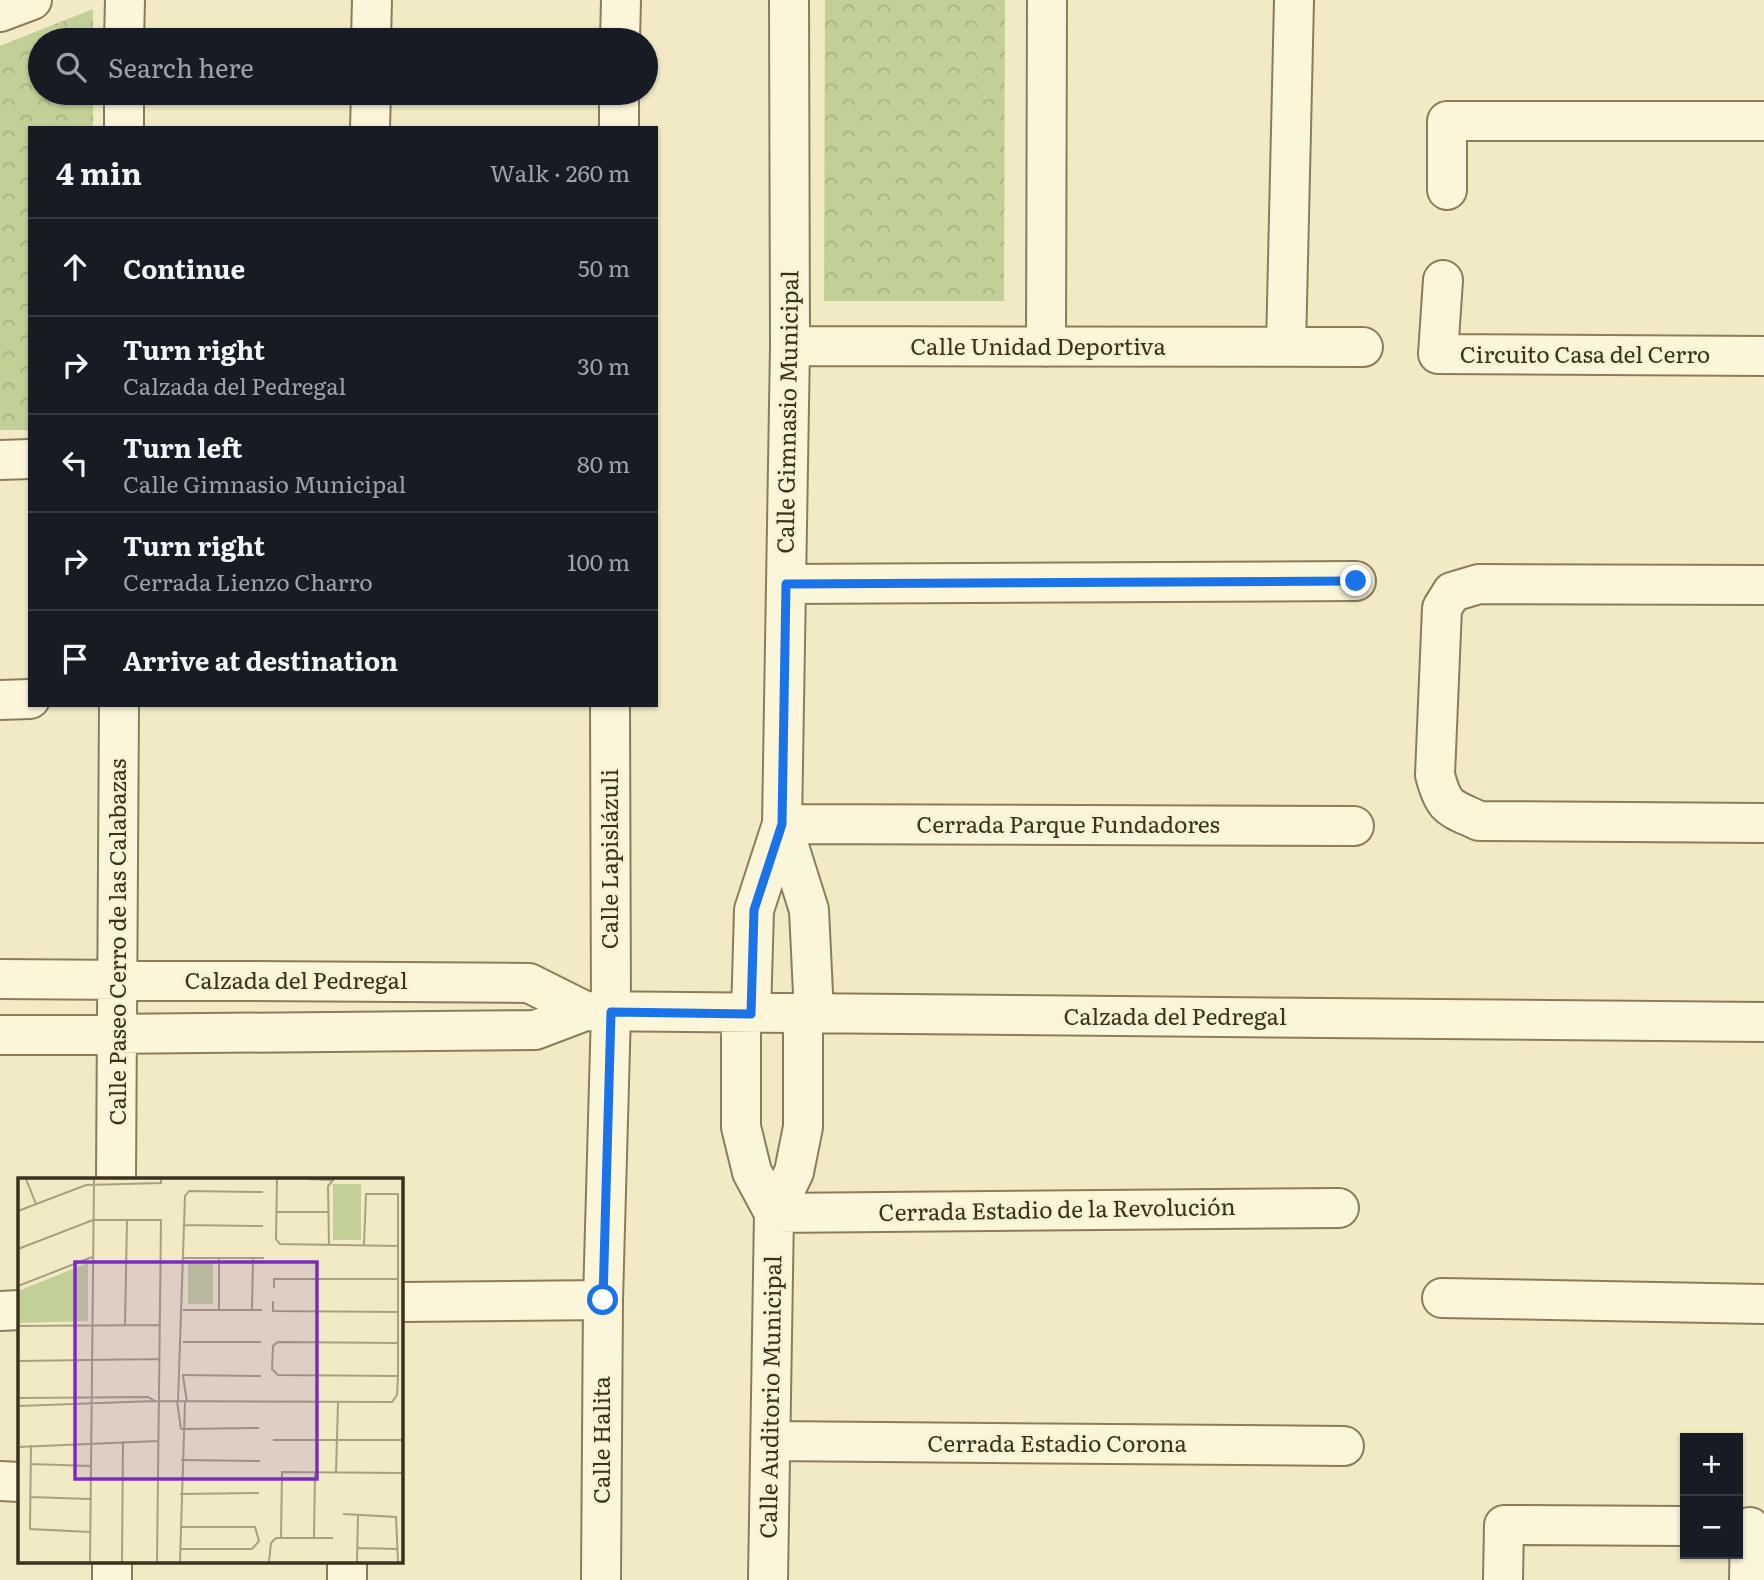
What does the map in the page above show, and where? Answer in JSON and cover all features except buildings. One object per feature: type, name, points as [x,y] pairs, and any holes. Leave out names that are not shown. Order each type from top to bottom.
[{"type":"street","points":[[0,12],[32,0]]},
{"type":"street","points":[[124,28],[125,0]]},
{"type":"street","points":[[371,28],[372,0]]},
{"type":"street","points":[[620,28],[621,0]]},
{"type":"street","name":"Calle Gimnasio Municipal","points":[[746,1014],[754,910],[782,824],[790,346],[789,0]]},
{"type":"street","points":[[1046,347],[1047,0]]},
{"type":"street","points":[[1286,347],[1294,0]]},
{"type":"street","points":[[124,105],[124,126]]},
{"type":"street","points":[[370,126],[371,105]]},
{"type":"street","points":[[619,105],[619,126]]},
{"type":"street","points":[[1447,190],[1447,121],[1764,121]]},
{"type":"street","name":"Circuito Casa del Cerro","points":[[1443,280],[1438,354],[1764,356]]},
{"type":"street","name":"Calle Unidad Deportiva","points":[[790,346],[1363,347]]},
{"type":"street","points":[[0,460],[28,459]]},
{"type":"street","points":[[786,584],[1356,581]]},
{"type":"street","points":[[1764,586],[1479,584],[1452,592],[1442,608],[1435,775],[1442,801],[1479,821],[1764,823]]},
{"type":"street","points":[[0,699],[28,699]]},
{"type":"street","name":"Calle Paseo Cerro de las Calabazas","points":[[116,1178],[119,707]]},
{"type":"street","name":"Calle Lapislázuli","points":[[603,1300],[598,1012],[610,707]]},
{"type":"street","name":"Calle Gimnasio Municipal","points":[[782,824],[809,910],[808,1014]]},
{"type":"street","name":"Cerrada Parque Fundadores","points":[[782,824],[1354,826]]},
{"type":"street","name":"Calzada del Pedregal","points":[[0,979],[529,983],[598,1012]]},
{"type":"street","name":"Calzada del Pedregal","points":[[0,1035],[534,1030],[598,1012],[1764,1022]]},
{"type":"street","points":[[746,1014],[741,1128],[752,1172],[775,1213]]},
{"type":"street","name":"Calle Auditorio Municipal","points":[[768,1580],[775,1213],[794,1172],[803,1128],[808,1014]]},
{"type":"street","name":"Cerrada Estadio de la Revolución","points":[[775,1213],[1339,1208]]},
{"type":"street","points":[[1442,1298],[1764,1304]]},
{"type":"street","points":[[402,1302],[603,1300]]},
{"type":"street","name":"Calle Halita","points":[[601,1580],[603,1300]]},
{"type":"street","points":[[0,1311],[18,1310]]},
{"type":"street","name":"Cerrada Estadio Corona","points":[[771,1441],[1343,1446]]},
{"type":"street","points":[[0,1481],[18,1482]]},
{"type":"street","points":[[1503,1580],[1503,1525],[1680,1526]]},
{"type":"street","points":[[1749,1580],[1750,1527]]},
{"type":"street","points":[[112,1562],[112,1580]]},
{"type":"street","points":[[347,1562],[347,1580]]},
{"type":"green space","points":[[825,0],[1005,0],[1004,301],[824,301]]},
{"type":"green space","points":[[93,9],[93,28],[45,28]]},
{"type":"green space","points":[[28,35],[28,105],[93,105],[93,126],[28,126],[28,430],[0,430],[0,46]]},
{"type":"route","points":[[603,1300],[611,1012],[751,1014],[754,910],[782,824],[786,584],[1356,581]]}]
